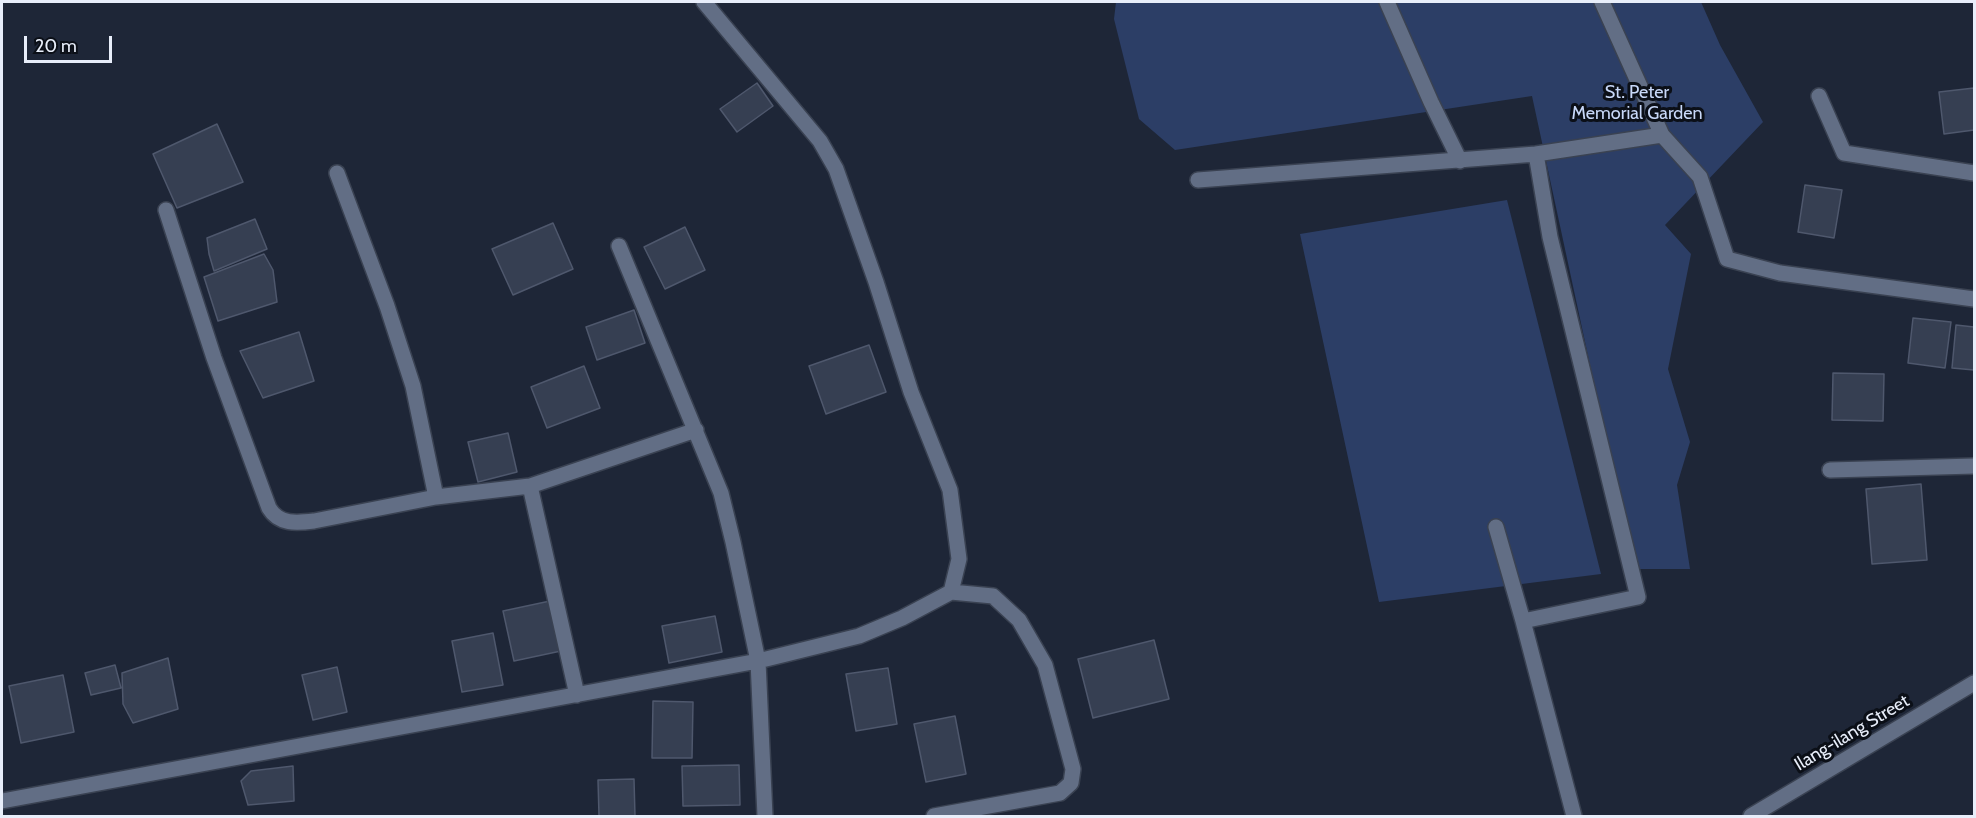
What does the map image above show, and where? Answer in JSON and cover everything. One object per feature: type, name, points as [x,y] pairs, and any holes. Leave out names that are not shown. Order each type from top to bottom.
[{"type":"street","points":[[704,2],[820,141],[836,169],[876,282],[911,392],[950,490],[959,559],[951,592]]},
{"type":"street","points":[[1388,2],[1431,102],[1460,161]]},
{"type":"street","points":[[1602,2],[1662,135],[1700,177],[1727,259],[1780,273],[1974,299]]},
{"type":"street","points":[[1818,96],[1844,153],[1974,173]]},
{"type":"street","points":[[1198,180],[1536,154],[1662,135]]},
{"type":"street","points":[[1523,621],[1638,597],[1550,237],[1536,154]]},
{"type":"street","points":[[337,173],[387,306],[413,386],[436,497]]},
{"type":"street","points":[[166,210],[214,358],[273,514],[280,520],[294,523],[314,521],[436,497],[530,486],[696,430]]},
{"type":"street","points":[[619,246],[696,430],[723,502],[758,661],[765,816]]},
{"type":"street","points":[[1830,470],[1974,466]]},
{"type":"street","points":[[530,486],[577,695]]},
{"type":"street","points":[[1496,526],[1574,816]]},
{"type":"street","points":[[2,801],[758,661],[859,636],[902,618],[951,592],[993,596],[1019,620],[1045,664],[1072,769],[1071,783],[1060,793],[934,816]]},
{"type":"street","name":"Ilang-ilang Street","points":[[1751,816],[1974,683]]},
{"type":"green space","name":"St. Peter Memorial Garden","points":[[1116,2],[1701,2],[1720,45],[1763,122],[1665,225],[1691,254],[1668,369],[1690,442],[1677,485],[1690,569],[1634,569],[1532,96],[1175,150],[1139,119],[1114,19]]},
{"type":"green space","points":[[1507,200],[1601,574],[1379,602],[1300,234]]},
{"type":"building","points":[[757,83],[773,106],[737,132],[720,109]]},
{"type":"building","points":[[1974,88],[1974,130],[1944,134],[1939,92]]},
{"type":"building","points":[[217,124],[243,182],[177,208],[153,154]]},
{"type":"building","points":[[1805,185],[1842,190],[1834,238],[1798,232]]},
{"type":"building","points":[[255,219],[267,249],[214,271],[207,238]]},
{"type":"building","points":[[553,223],[573,269],[513,295],[492,249]]},
{"type":"building","points":[[685,227],[705,270],[665,289],[644,247]]},
{"type":"building","points":[[264,254],[273,270],[277,302],[218,321],[204,277]]},
{"type":"building","points":[[634,310],[645,343],[597,360],[586,327]]},
{"type":"building","points":[[1913,318],[1951,322],[1945,368],[1908,363]]},
{"type":"building","points":[[1956,325],[1974,327],[1974,370],[1952,368]]},
{"type":"building","points":[[299,332],[314,381],[263,398],[240,351]]},
{"type":"building","points":[[869,345],[886,392],[826,414],[809,366]]},
{"type":"building","points":[[584,366],[600,408],[547,428],[531,387]]},
{"type":"building","points":[[1833,373],[1884,374],[1883,421],[1832,420]]},
{"type":"building","points":[[508,433],[517,472],[478,482],[468,442]]},
{"type":"building","points":[[1921,484],[1927,560],[1872,564],[1866,489]]},
{"type":"building","points":[[550,601],[561,651],[514,661],[503,611]]},
{"type":"building","points":[[715,616],[722,652],[669,663],[662,626]]},
{"type":"building","points":[[493,633],[503,685],[462,692],[452,641]]},
{"type":"building","points":[[1154,640],[1169,699],[1093,718],[1078,659]]},
{"type":"building","points":[[168,658],[178,709],[133,723],[123,704],[122,673]]},
{"type":"building","points":[[115,665],[121,688],[91,695],[85,673]]},
{"type":"building","points":[[337,667],[347,712],[313,720],[302,675]]},
{"type":"building","points":[[888,668],[897,724],[856,731],[846,674]]},
{"type":"building","points":[[63,675],[74,732],[21,743],[9,686]]},
{"type":"building","points":[[653,701],[693,702],[692,758],[652,758]]},
{"type":"building","points":[[955,716],[966,774],[926,782],[914,724]]},
{"type":"building","points":[[739,765],[740,805],[683,806],[682,766]]},
{"type":"building","points":[[293,766],[294,801],[248,805],[241,781],[251,771]]},
{"type":"building","points":[[634,779],[635,816],[599,816],[598,780]]}]
